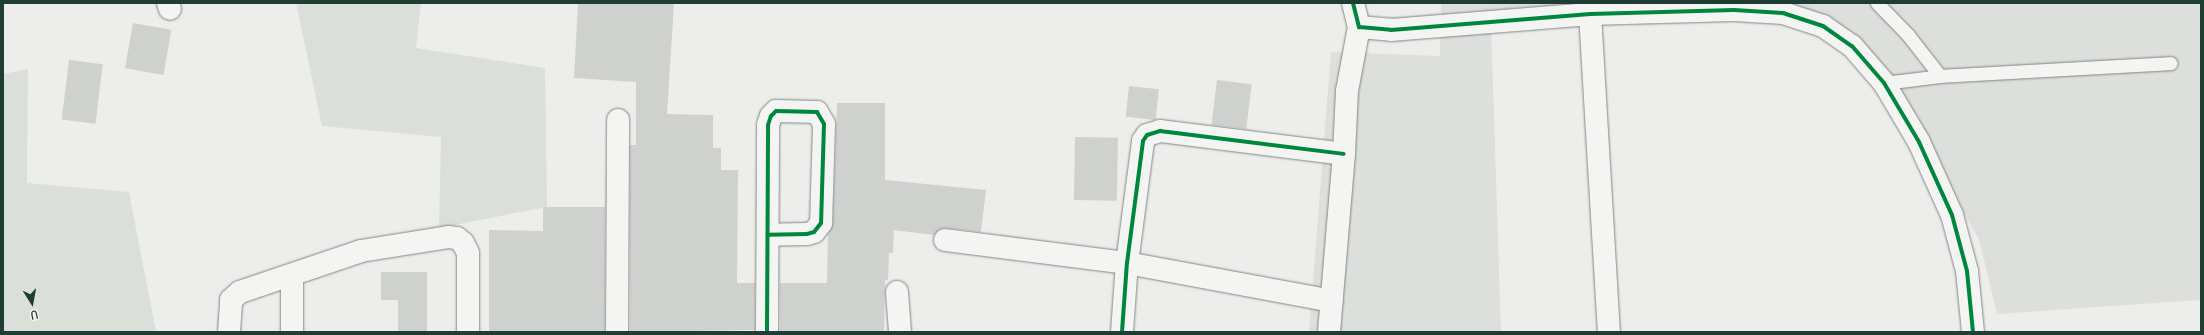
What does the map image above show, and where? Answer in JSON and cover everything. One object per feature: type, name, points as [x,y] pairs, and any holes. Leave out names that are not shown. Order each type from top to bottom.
[{"type":"street","points":[[1329,332],[1344,154],[1347,91],[1359,27],[1353,3]]},
{"type":"street","points":[[1359,27],[1391,30],[1590,14],[1734,10],[1783,13],[1823,26],[1852,46],[1884,83],[1920,142],[1952,215],[1967,271],[1973,332]]},
{"type":"street","points":[[1590,14],[1609,332]]},
{"type":"street","points":[[767,332],[767,139],[771,116],[776,111],[817,112],[824,124],[821,223],[814,232],[807,234],[768,235]]},
{"type":"street","points":[[616,332],[618,120]]},
{"type":"street","points":[[1122,332],[1127,264],[1143,141],[1147,135],[1160,131],[1344,154]]},
{"type":"street","points":[[229,332],[231,300],[240,292],[361,251],[401,243],[457,238],[463,243],[468,253],[468,332]]},
{"type":"street","points":[[945,240],[1127,264],[1332,301]]},
{"type":"street","points":[[292,275],[292,332]]},
{"type":"street","points":[[897,292],[900,332]]},
{"type":"lane","points":[[1877,3],[1908,35],[1940,76]]},
{"type":"lane","points":[[1884,83],[1940,76],[2172,63]]},
{"type":"shaded area","points":[[296,3],[421,3],[416,48],[545,68],[547,207],[439,228],[441,137],[322,126]]},
{"type":"shaded area","points":[[1441,3],[2201,3],[2201,300],[1997,314],[1979,239],[1864,45],[1799,18],[1491,24],[1501,332],[1309,332],[1331,52],[1440,56]]},
{"type":"shaded area","points":[[28,69],[27,183],[129,192],[156,332],[3,332],[3,74]]},
{"type":"building","points":[[578,3],[674,3],[667,114],[713,115],[713,148],[721,148],[721,170],[738,170],[737,283],[755,283],[755,330],[630,332],[630,145],[636,145],[636,82],[574,78]]},
{"type":"building","points":[[133,23],[171,30],[163,75],[125,68]]},
{"type":"building","points":[[69,60],[103,64],[95,124],[62,120]]},
{"type":"building","points":[[1217,80],[1252,84],[1246,129],[1212,125]]},
{"type":"building","points":[[1129,86],[1159,89],[1156,120],[1126,117]]},
{"type":"building","points":[[837,103],[885,103],[885,180],[986,190],[981,232],[947,228],[940,229],[934,235],[894,230],[893,253],[889,253],[888,280],[885,280],[884,332],[780,331],[780,283],[827,283],[828,234],[833,223]]},
{"type":"building","points":[[1075,137],[1118,138],[1117,201],[1074,200]]},
{"type":"building","points":[[543,207],[605,207],[605,332],[489,332],[489,230],[543,231]]},
{"type":"building","points":[[381,272],[427,272],[427,332],[398,332],[398,300],[381,300]]},
{"type":"cycle path","points":[[1353,3],[1359,27],[1391,30],[1590,14],[1734,10],[1783,13],[1823,26],[1852,46],[1884,83],[1919,142],[1952,215],[1967,271],[1973,332]]},
{"type":"cycle path","points":[[767,332],[768,125],[771,116],[776,111],[817,112],[824,124],[821,223],[814,232],[807,234],[768,235]]},
{"type":"cycle path","points":[[1122,332],[1127,263],[1143,141],[1147,135],[1160,131],[1344,154]]}]
